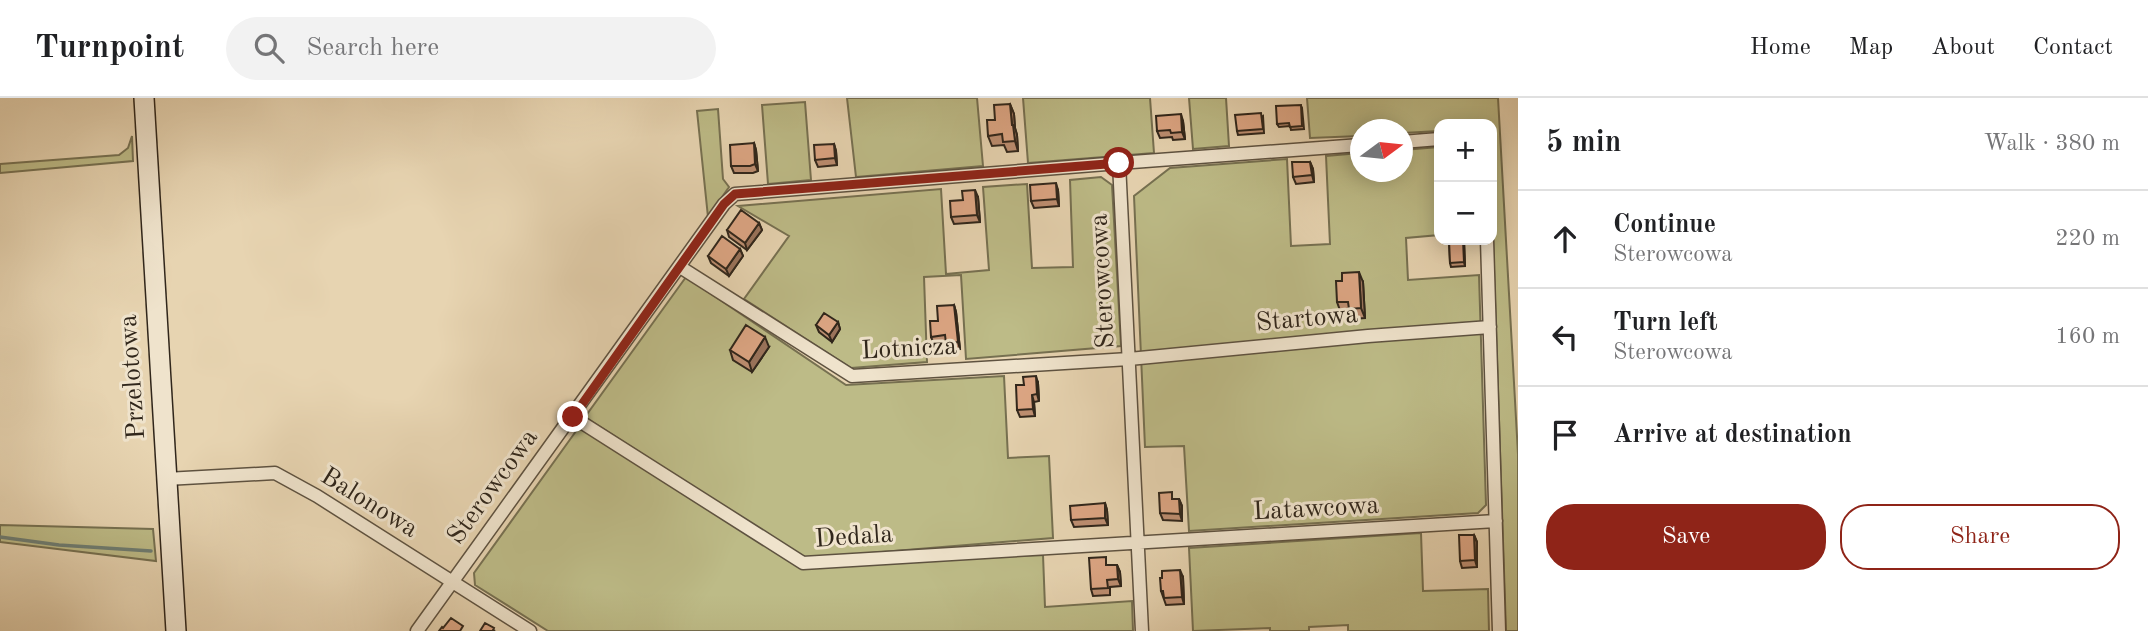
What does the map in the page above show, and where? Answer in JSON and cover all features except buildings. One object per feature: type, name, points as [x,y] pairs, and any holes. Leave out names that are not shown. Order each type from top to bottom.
[{"type":"street","name":"Przelotowa","points":[[144,98],[176,631]]},
{"type":"street","points":[[1413,141],[1434,139]]},
{"type":"street","points":[[1119,163],[1350,146]]},
{"type":"street","name":"Sterowcowa","points":[[417,631],[724,204],[735,194],[1119,163],[1142,631]]},
{"type":"street","points":[[1487,245],[1499,631]]},
{"type":"street","name":"Lotnicza","points":[[680,267],[852,376],[1129,359]]},
{"type":"street","name":"Startowa","points":[[1129,359],[1319,340],[1490,327]]},
{"type":"street","name":"Dedala","points":[[573,417],[803,562],[1138,542]]},
{"type":"street","name":"Balonowa","points":[[166,479],[275,473],[317,496],[530,631]]},
{"type":"street","name":"Latawcowa","points":[[1138,542],[1496,521]]},
{"type":"shaded area","points":[[847,98],[977,98],[983,166],[856,177]]},
{"type":"shaded area","points":[[1023,98],[1150,98],[1154,153],[1028,163]]},
{"type":"shaded area","points":[[1189,98],[1226,98],[1229,146],[1193,149]]},
{"type":"shaded area","points":[[1307,98],[1498,98],[1518,454],[1518,631],[1506,631],[1493,245],[1497,245],[1497,119],[1434,119],[1434,131],[1413,132],[1413,119],[1350,119],[1350,136],[1310,138]]},
{"type":"shaded area","points":[[805,102],[811,180],[768,184],[762,105]]},
{"type":"shaded area","points":[[718,109],[723,179],[729,187],[708,217],[697,111]]},
{"type":"shaded area","points":[[132,136],[133,161],[0,173],[0,164],[119,155],[128,148]]},
{"type":"shaded area","points":[[1434,147],[1434,235],[1406,238],[1408,280],[1479,275],[1486,505],[1478,513],[1189,531],[1184,446],[1145,447],[1134,196],[1170,168],[1287,159],[1291,246],[1330,244],[1326,156],[1350,154],[1350,182],[1413,182],[1413,149]]},
{"type":"shaded area","points":[[1101,177],[1112,185],[1121,346],[966,359],[961,275],[924,277],[927,362],[851,368],[744,299],[789,236],[738,206],[941,189],[946,274],[989,270],[983,187],[1027,184],[1032,268],[1073,267],[1070,180]]},
{"type":"shaded area","points":[[686,277],[846,385],[1004,376],[1008,458],[1049,456],[1053,538],[809,558],[799,555],[585,417]]},
{"type":"shaded area","points":[[579,427],[803,568],[1043,555],[1045,607],[1132,601],[1133,631],[548,631],[475,585],[474,573]]},
{"type":"shaded area","points":[[0,525],[153,529],[156,561],[0,542]]},
{"type":"shaded area","points":[[1421,533],[1423,591],[1488,589],[1489,631],[1348,631],[1348,625],[1309,627],[1309,631],[1270,631],[1270,628],[1193,631],[1189,548]]},
{"type":"waterway","points":[[0,537],[59,545],[151,551]]},
{"type":"route","points":[[573,417],[724,204],[735,194],[1119,163]]}]
